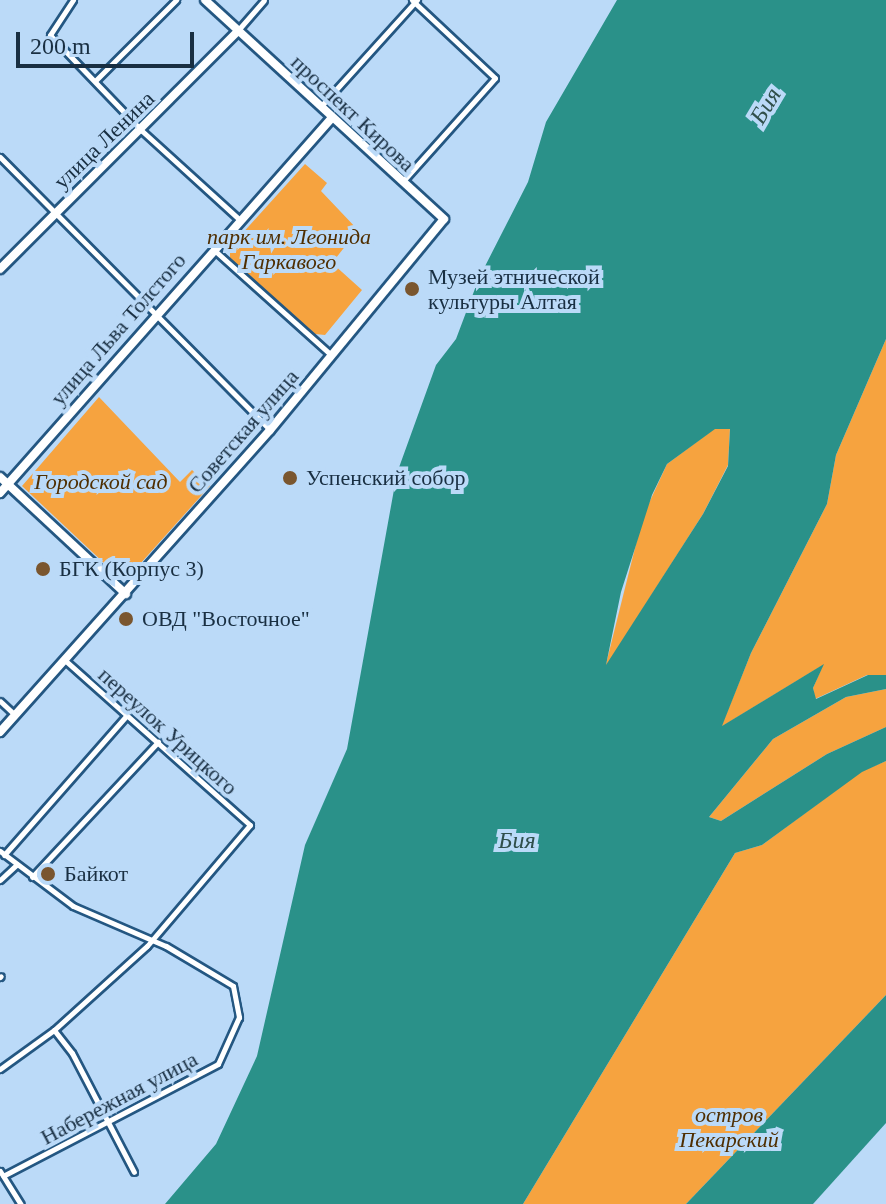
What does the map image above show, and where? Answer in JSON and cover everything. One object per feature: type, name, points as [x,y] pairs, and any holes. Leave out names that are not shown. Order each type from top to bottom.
[{"type":"street","points":[[73,0],[50,35],[141,130],[240,220]]},
{"type":"street","points":[[95,81],[176,0]]},
{"type":"street","name":"проспект Кирова","points":[[205,0],[237,32],[322,105],[330,120],[444,219]]},
{"type":"street","name":"улица Ленина","points":[[0,269],[141,130],[264,0]]},
{"type":"street","points":[[322,105],[414,1],[495,78],[402,182]]},
{"type":"street","name":"улица Льва Толстого","points":[[0,493],[155,313],[330,120]]},
{"type":"street","points":[[0,157],[270,430]]},
{"type":"street","points":[[0,171],[7,164]]},
{"type":"street","name":"Советская улица","points":[[0,732],[270,430],[444,219]]},
{"type":"street","points":[[213,248],[331,355]]},
{"type":"street","points":[[0,477],[126,594]]},
{"type":"street","name":"переулок Урицкого","points":[[65,660],[250,825],[151,941]]},
{"type":"street","points":[[0,701],[15,715]]},
{"type":"street","points":[[0,1069],[54,1030],[151,941],[73,906],[2,853],[127,715]]},
{"type":"street","points":[[32,877],[158,742]]},
{"type":"street","points":[[0,880],[17,864]]},
{"type":"street","name":"Набережная улица","points":[[2,1174],[110,1122],[222,1061],[238,1021],[234,987],[151,941]]},
{"type":"street","points":[[54,1030],[110,1122],[134,1172]]},
{"type":"street","points":[[2,1174],[21,1204]]},
{"type":"green space","name":"парк им. Леонида Гаркавого","points":[[305,164],[327,183],[321,191],[358,230],[332,263],[362,290],[325,335],[315,334],[230,259],[230,247]]},
{"type":"green space","points":[[886,339],[886,675],[867,675],[815,699],[813,688],[823,665],[721,727],[751,653],[827,504],[836,455]]},
{"type":"green space","name":"Городской сад","points":[[99,397],[180,482],[192,470],[210,486],[131,574],[104,563],[22,486]]},
{"type":"green space","points":[[730,428],[728,465],[703,514],[605,668],[643,516],[667,464],[714,429]]},
{"type":"green space","points":[[886,689],[886,727],[827,754],[721,821],[709,817],[773,739],[846,697]]},
{"type":"green space","name":"остров Пекарский","points":[[886,761],[886,995],[686,1204],[523,1204],[735,853],[762,845],[862,771]]},
{"type":"water","name":"Бия","points":[[617,0],[886,0],[886,339],[836,455],[827,504],[751,653],[722,726],[824,664],[813,688],[816,699],[868,675],[886,675],[886,689],[846,697],[773,739],[709,817],[721,821],[827,754],[886,727],[886,761],[862,772],[762,845],[735,853],[523,1204],[165,1204],[216,1144],[257,1056],[305,845],[347,749],[397,473],[436,365],[456,339],[479,278],[528,182],[546,122]],"holes":[[[715,429],[730,429],[728,466],[703,514],[606,665],[621,592],[652,495],[667,464]]]},
{"type":"water","points":[[886,995],[886,1123],[813,1204],[686,1204]]},
{"type":"place","name":"Музей этнической культуры Алтая","points":[[412,289]]},
{"type":"place","name":"Успенский собор","points":[[290,478]]},
{"type":"place","name":"БГК (Корпус 3)","points":[[43,569]]},
{"type":"place","name":"ОВД \"Восточное\"","points":[[126,619]]},
{"type":"place","name":"Байкот","points":[[48,874]]}]
